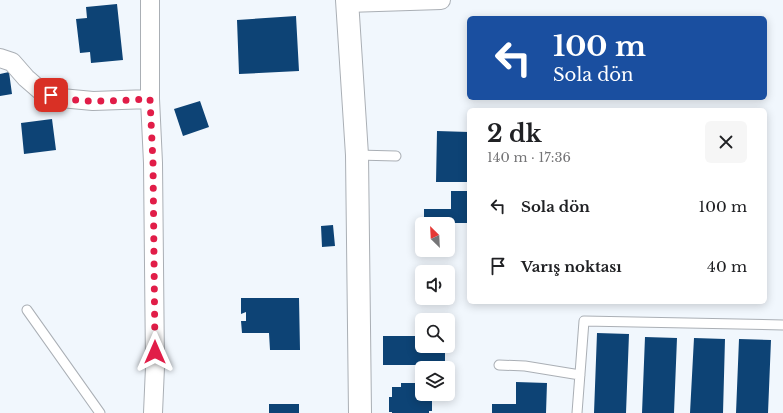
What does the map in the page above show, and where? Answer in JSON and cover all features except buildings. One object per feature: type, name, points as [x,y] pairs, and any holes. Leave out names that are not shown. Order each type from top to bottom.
[{"type":"street","points":[[150,0],[150,99],[154,171],[155,367],[153,413]]},
{"type":"street","points":[[360,413],[358,154],[347,1],[441,0]]},
{"type":"street","points":[[0,58],[12,62],[41,91],[61,98],[93,101],[150,99]]},
{"type":"lane","points":[[358,154],[396,156]]},
{"type":"lane","points":[[27,310],[100,413]]},
{"type":"lane","points":[[577,413],[584,321],[783,325]]},
{"type":"lane","points":[[499,365],[525,366],[580,375]]},
{"type":"route","points":[[51,95],[61,98],[93,101],[150,99],[153,163],[155,352]]}]
